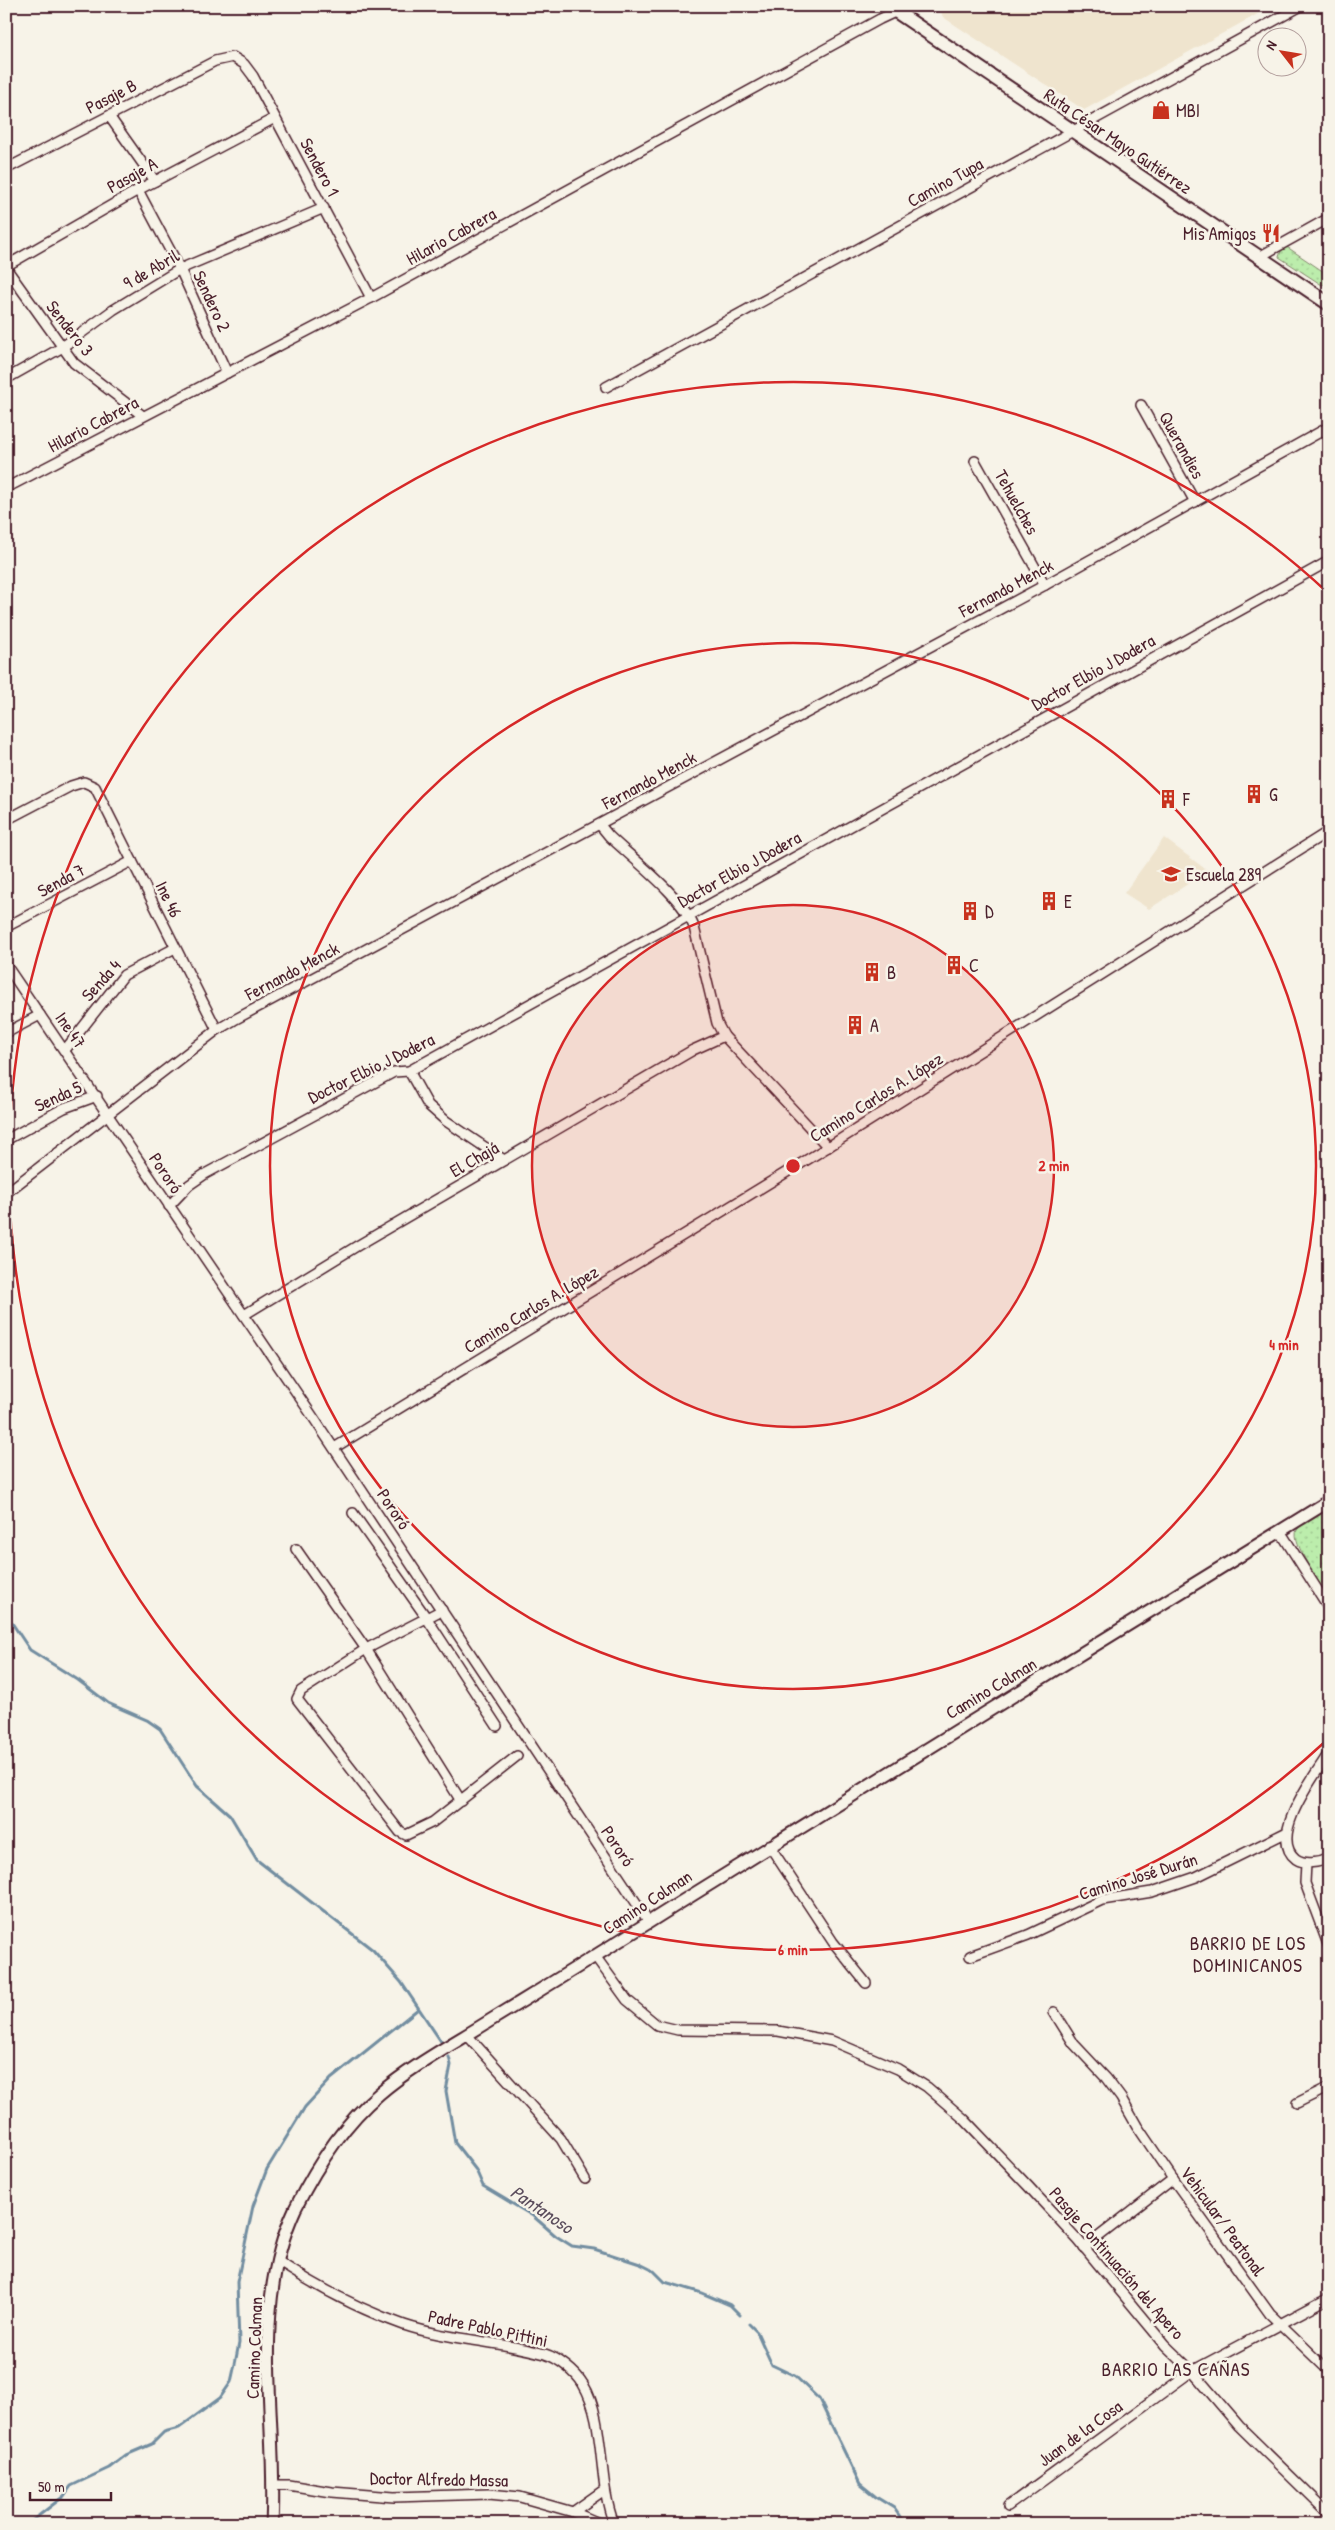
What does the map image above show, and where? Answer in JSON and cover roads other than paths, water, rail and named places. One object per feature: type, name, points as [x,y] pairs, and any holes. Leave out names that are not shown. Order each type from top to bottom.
[{"type":"main road","name":"Ruta César Mayo Gutiérrez","points":[[898,8],[1072,131],[1329,304]]},
{"type":"street","name":"Camino Tupa","points":[[606,387],[1301,6]]},
{"type":"street","name":"Hilario Cabrera","points":[[6,488],[371,298],[898,8]]},
{"type":"street","name":"Sendero 1","points":[[233,57],[244,64],[253,76],[371,298]]},
{"type":"street","name":"Pasaje B","points":[[6,169],[215,61],[233,57]]},
{"type":"street","points":[[109,116],[155,181]]},
{"type":"street","name":"Pasaje A","points":[[6,267],[138,190],[276,118]]},
{"type":"street","name":"Sendero 2","points":[[138,190],[180,269],[227,373]]},
{"type":"street","name":"9 de Abril","points":[[6,379],[61,348],[113,310],[180,269],[324,208]]},
{"type":"street","points":[[1259,258],[1329,218]]},
{"type":"street","name":"Sendero 3","points":[[6,267],[61,348],[74,363],[143,416]]},
{"type":"street","name":"Querandies","points":[[1141,405],[1195,502]]},
{"type":"street","name":"Fernando Menck","points":[[6,1193],[217,1030],[1045,586],[1329,427]]},
{"type":"street","name":"Tehuelches","points":[[975,461],[1045,586]]},
{"type":"street","name":"Doctor Elbio J Dodera","points":[[169,1206],[189,1185],[205,1174],[394,1072],[409,1072],[1329,561]]},
{"type":"street","name":"Ine 46","points":[[6,820],[72,786],[84,782],[95,787],[217,1030]]},
{"type":"street","points":[[600,824],[609,836],[673,896],[688,916],[694,927],[716,1018],[724,1036],[828,1147]]},
{"type":"street","name":"Camino Carlos A. López","points":[[334,1448],[828,1147],[1329,831]]},
{"type":"street","name":"Senda 7","points":[[6,927],[132,862]]},
{"type":"street","name":"Senda 4","points":[[65,1050],[124,975],[175,948]]},
{"type":"street","name":"Ine 47","points":[[6,965],[97,1096],[107,1116]]},
{"type":"street","points":[[6,1033],[40,1015]]},
{"type":"street","name":"El Chajá","points":[[244,1315],[693,1050],[724,1036]]},
{"type":"street","points":[[409,1072],[419,1093],[434,1110],[446,1121],[504,1160]]},
{"type":"street","name":"Senda 5","points":[[6,1140],[64,1108],[97,1096]]},
{"type":"street","name":"Pororó","points":[[107,1116],[334,1448],[649,1922]]},
{"type":"street","name":"Camino Colman","points":[[272,2524],[273,2486],[268,2344],[272,2298],[279,2262],[293,2214],[311,2179],[334,2143],[376,2097],[405,2074],[596,1956],[769,1845],[1329,1501]]},
{"type":"street","points":[[353,1512],[426,1617],[496,1726]]},
{"type":"street","points":[[1280,1531],[1329,1608]]},
{"type":"street","points":[[296,1549],[366,1649],[461,1801]]},
{"type":"street","points":[[442,1610],[366,1649],[301,1691],[297,1699],[400,1832],[412,1834],[433,1822],[517,1756]]},
{"type":"street","points":[[1329,1753],[1302,1798],[1285,1833],[1286,1846],[1297,1860],[1306,1863],[1329,1858]]},
{"type":"street","name":"Camino José Durán","points":[[970,1956],[1028,1935],[1102,1900],[1152,1892],[1196,1877],[1285,1833]]},
{"type":"street","points":[[769,1845],[833,1942],[866,1983]]},
{"type":"street","points":[[1306,1863],[1306,1883],[1329,1947]]},
{"type":"street","name":"Pasaje Continuación del Apero","points":[[596,1956],[627,2000],[657,2025],[678,2030],[792,2033],[832,2041],[898,2069],[928,2086],[964,2119],[1084,2248],[1165,2345],[1192,2371],[1239,2426],[1329,2514]]},
{"type":"street","name":"Vehicular/ Peatonal","points":[[1054,2012],[1074,2044],[1106,2078],[1173,2179],[1270,2314],[1329,2372]]},
{"type":"street","points":[[467,2035],[561,2138],[586,2179]]},
{"type":"street","points":[[1297,2103],[1329,2087]]},
{"type":"street","points":[[1084,2248],[1173,2179]]},
{"type":"street","name":"Padre Pablo Pittini","points":[[279,2262],[332,2296],[374,2314],[446,2336],[546,2354],[562,2364],[582,2382],[594,2409],[604,2490],[614,2524]]},
{"type":"street","name":"Juan de la Cosa","points":[[1008,2506],[1192,2371],[1329,2298]]},
{"type":"street","name":"Doctor Alfredo Massa","points":[[273,2486],[288,2484],[332,2492],[394,2497],[506,2496],[542,2502],[601,2524]]},
{"type":"street","points":[[573,2512],[604,2490]]},
{"type":"waterway","points":[[6,1614],[30,1650],[78,1680],[108,1703],[147,1720],[160,1729],[197,1786],[230,1815],[257,1860],[373,1950],[401,1982],[442,2043]]},
{"type":"waterway","points":[[28,2524],[64,2496],[71,2486],[109,2468],[126,2455],[152,2444],[164,2432],[179,2428],[220,2398],[231,2382],[235,2364],[239,2343],[237,2282],[253,2206],[267,2169],[305,2107],[331,2079],[418,2009]]},
{"type":"waterway","name":"Pantanoso","points":[[449,2057],[451,2065],[446,2091],[455,2143],[476,2170],[483,2186],[533,2216],[556,2236],[572,2246],[594,2249],[640,2264],[654,2271],[665,2282],[702,2293],[730,2305],[740,2315]]},
{"type":"waterway","name":"Pantanoso","points":[[749,2324],[757,2332],[772,2365],[795,2376],[819,2399],[860,2484],[894,2508],[905,2524]]},
{"type":"place","name":"MBI","points":[[1161,110]]},
{"type":"place","name":"Mis Amigos","points":[[1271,233]]},
{"type":"place","name":"G","points":[[1254,794]]},
{"type":"place","name":"F","points":[[1168,799]]},
{"type":"place","name":"Escuela 289","points":[[1171,874]]},
{"type":"place","name":"E","points":[[1049,901]]},
{"type":"place","name":"D","points":[[970,911]]},
{"type":"place","name":"C","points":[[954,965]]},
{"type":"place","name":"B","points":[[872,972]]},
{"type":"place","name":"A","points":[[855,1025]]},
{"type":"district","name":"BARRIO DE LOS DOMINICANOS","points":[[1248,1954]]},
{"type":"district","name":"BARRIO LAS CAÑAS","points":[[1176,2369]]}]
